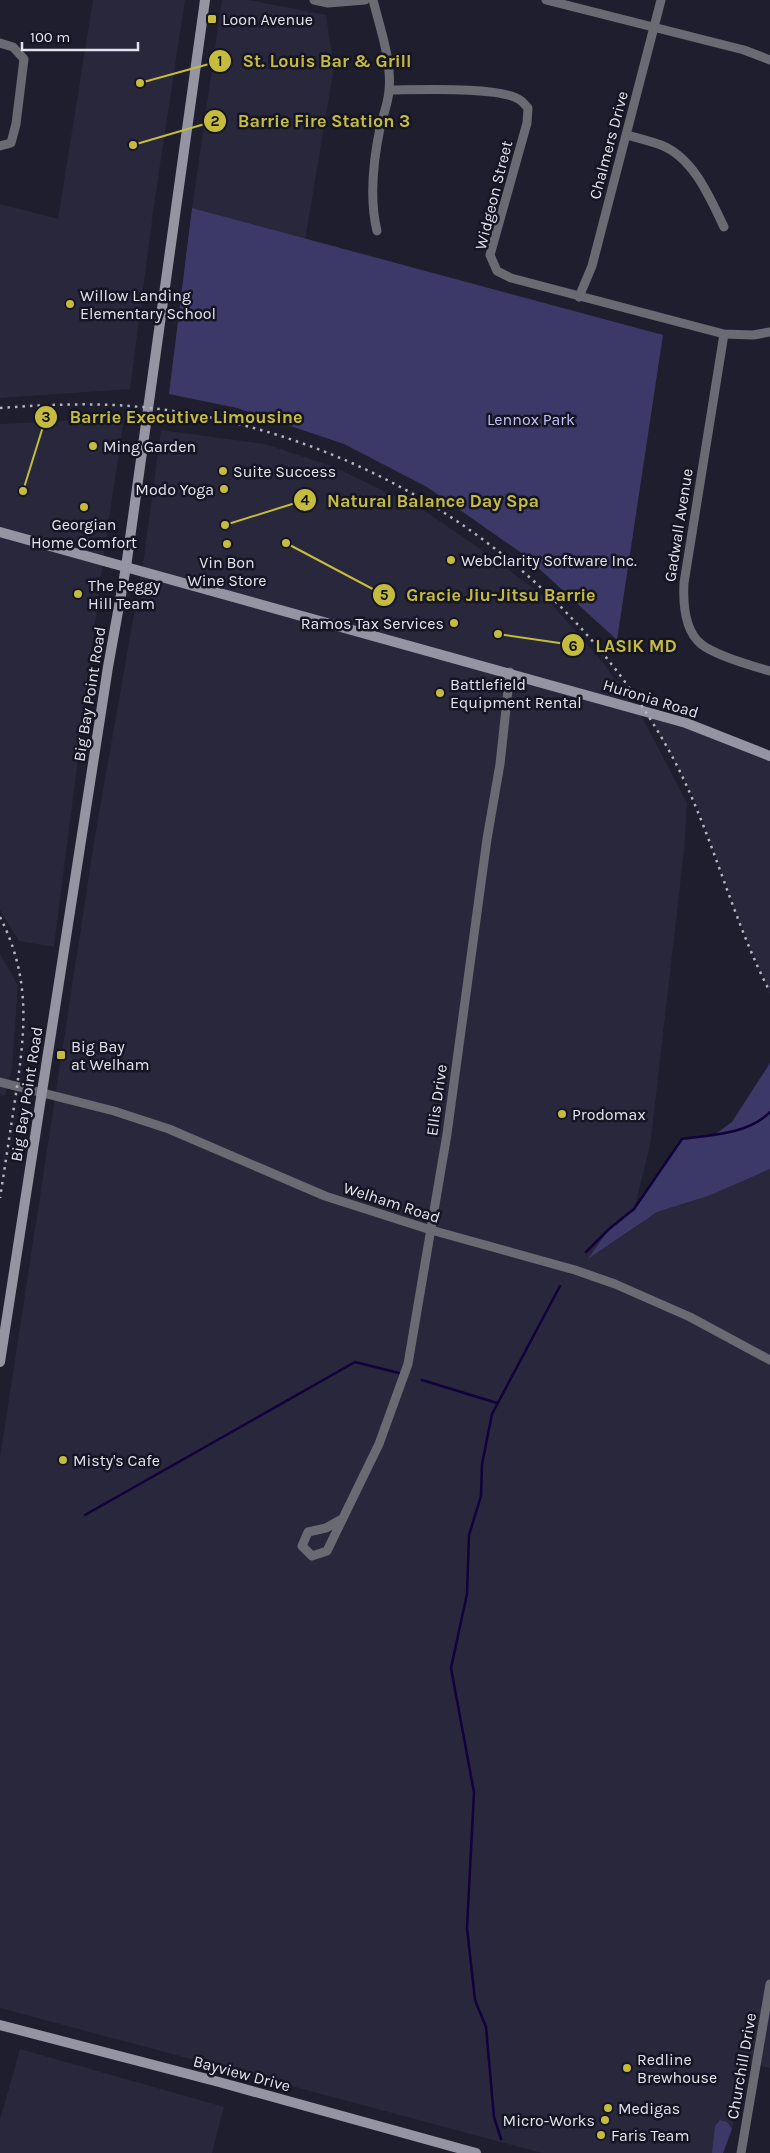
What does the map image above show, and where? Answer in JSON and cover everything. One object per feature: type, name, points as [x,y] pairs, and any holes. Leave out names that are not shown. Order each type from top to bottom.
[{"type":"street","name":"Big Bay Point Road","points":[[0,1362],[109,661],[126,567],[205,0]]},
{"type":"street","points":[[314,0],[328,3],[365,0]]},
{"type":"street","points":[[373,0],[388,60],[389,90],[373,174],[372,210],[377,231]]},
{"type":"street","points":[[546,0],[744,50],[770,60]]},
{"type":"street","name":"Chalmers Drive","points":[[579,297],[592,266],[661,0]]},
{"type":"street","points":[[0,43],[13,47],[24,59],[16,124],[11,143],[0,146]]},
{"type":"street","name":"Widgeon Street","points":[[389,90],[459,89],[503,94],[520,99],[528,108],[528,122],[490,255],[497,270],[511,278],[724,334],[753,335],[770,332]]},
{"type":"street","points":[[627,135],[663,145],[684,162],[705,188],[724,227]]},
{"type":"street","name":"Gadwall Avenue","points":[[724,334],[684,583],[683,605],[689,626],[701,644],[740,662],[770,671]]},
{"type":"street","name":"Huronia Road","points":[[0,532],[510,672],[686,723],[770,756]]},
{"type":"street","name":"Ellis Drive","points":[[342,1519],[326,1528],[308,1532],[302,1546],[312,1556],[327,1551],[379,1444],[408,1364],[447,1134],[487,839],[500,764],[510,672]]},
{"type":"street","name":"Welham Road","points":[[0,1082],[114,1112],[169,1129],[325,1196],[431,1230],[576,1270],[616,1284],[690,1317],[770,1360]]},
{"type":"street","name":"Churchill Drive","points":[[741,2153],[770,1984]]},
{"type":"street","name":"Bayview Drive","points":[[0,2025],[219,2082],[476,2153]]},
{"type":"shaded area","name":"Willow Landing Elementary School","points":[[93,0],[185,0],[155,198],[130,389],[0,398],[0,204],[58,219]]},
{"type":"shaded area","points":[[222,0],[249,0],[326,15],[334,67],[305,240],[192,208]]},
{"type":"shaded area","points":[[124,418],[105,546],[54,947],[19,941],[0,910],[0,424]]},
{"type":"shaded area","points":[[161,430],[265,444],[334,467],[422,509],[492,557],[547,599],[605,665],[642,717],[687,803],[684,851],[650,1147],[634,1209],[609,1229],[590,1258],[657,1212],[711,1195],[770,1169],[770,2068],[742,2061],[732,2129],[723,2153],[542,2153],[0,2008],[0,1458],[95,836],[144,557]]},
{"type":"shaded area","points":[[646,711],[770,756],[770,992],[738,918],[698,807]]},
{"type":"shaded area","points":[[0,954],[18,985],[12,1068],[5,1095],[0,1095]]},
{"type":"shaded area","points":[[20,2049],[224,2107],[212,2153],[0,2153],[0,2120]]},
{"type":"green space","name":"Lennox Park","points":[[192,208],[663,335],[617,640],[523,554],[427,487],[344,444],[237,408],[169,394]]},
{"type":"green space","points":[[770,1063],[770,1169],[711,1195],[657,1212],[588,1259],[609,1229],[634,1209],[682,1139],[714,1135],[732,1122]]},
{"type":"green space","points":[[720,2120],[727,2122],[732,2129],[723,2153],[712,2153],[715,2126]]},
{"type":"waterway","points":[[586,1252],[609,1229],[634,1209],[682,1139],[741,1129],[751,1125],[770,1112]]},
{"type":"waterway","points":[[501,2139],[494,2117],[486,2027],[475,2000],[467,1928],[474,1792],[451,1668],[467,1594],[469,1535],[481,1496],[482,1464],[492,1414],[560,1286]]},
{"type":"waterway","points":[[85,1515],[355,1362],[399,1373]]},
{"type":"waterway","points":[[422,1380],[497,1403]]},
{"type":"railway","points":[[0,408],[119,405],[159,409],[237,424],[313,447],[385,479],[453,518],[516,565],[573,620],[624,680],[667,747],[696,807],[743,931],[770,992]]},
{"type":"railway","points":[[0,917],[17,963],[23,1007],[19,1075],[0,1198]]},
{"type":"place","name":"Loon Avenue","points":[[212,19]]},
{"type":"place","name":"St. Louis Bar & Grill","points":[[140,83]]},
{"type":"place","name":"Barrie Fire Station 3","points":[[133,145]]},
{"type":"place","name":"Willow Landing Elementary School","points":[[70,304]]},
{"type":"place","name":"Ming Garden","points":[[93,446]]},
{"type":"place","name":"Suite Success","points":[[223,471]]},
{"type":"place","name":"Modo Yoga","points":[[224,489]]},
{"type":"place","name":"Barrie Executive Limousine","points":[[23,491]]},
{"type":"place","name":"Georgian Home Comfort","points":[[84,507]]},
{"type":"place","name":"Natural Balance Day Spa","points":[[225,525]]},
{"type":"place","name":"Gracie Jiu-Jitsu Barrie","points":[[286,543]]},
{"type":"place","name":"Vin Bon Wine Store","points":[[227,544]]},
{"type":"place","name":"WebClarity Software Inc.","points":[[451,560]]},
{"type":"place","name":"The Peggy Hill Team","points":[[78,594]]},
{"type":"place","name":"Ramos Tax Services","points":[[454,623]]},
{"type":"place","name":"LASIK MD","points":[[498,634]]},
{"type":"place","name":"Battlefield Equipment Rental","points":[[440,693]]},
{"type":"place","name":"Big Bay at Welham","points":[[61,1055]]},
{"type":"place","name":"Prodomax","points":[[562,1114]]},
{"type":"place","name":"Misty's Cafe","points":[[63,1460]]},
{"type":"place","name":"Redline Brewhouse","points":[[627,2068]]},
{"type":"place","name":"Medigas","points":[[608,2108]]},
{"type":"place","name":"Micro-Works","points":[[605,2120]]},
{"type":"place","name":"Faris Team","points":[[601,2135]]}]
